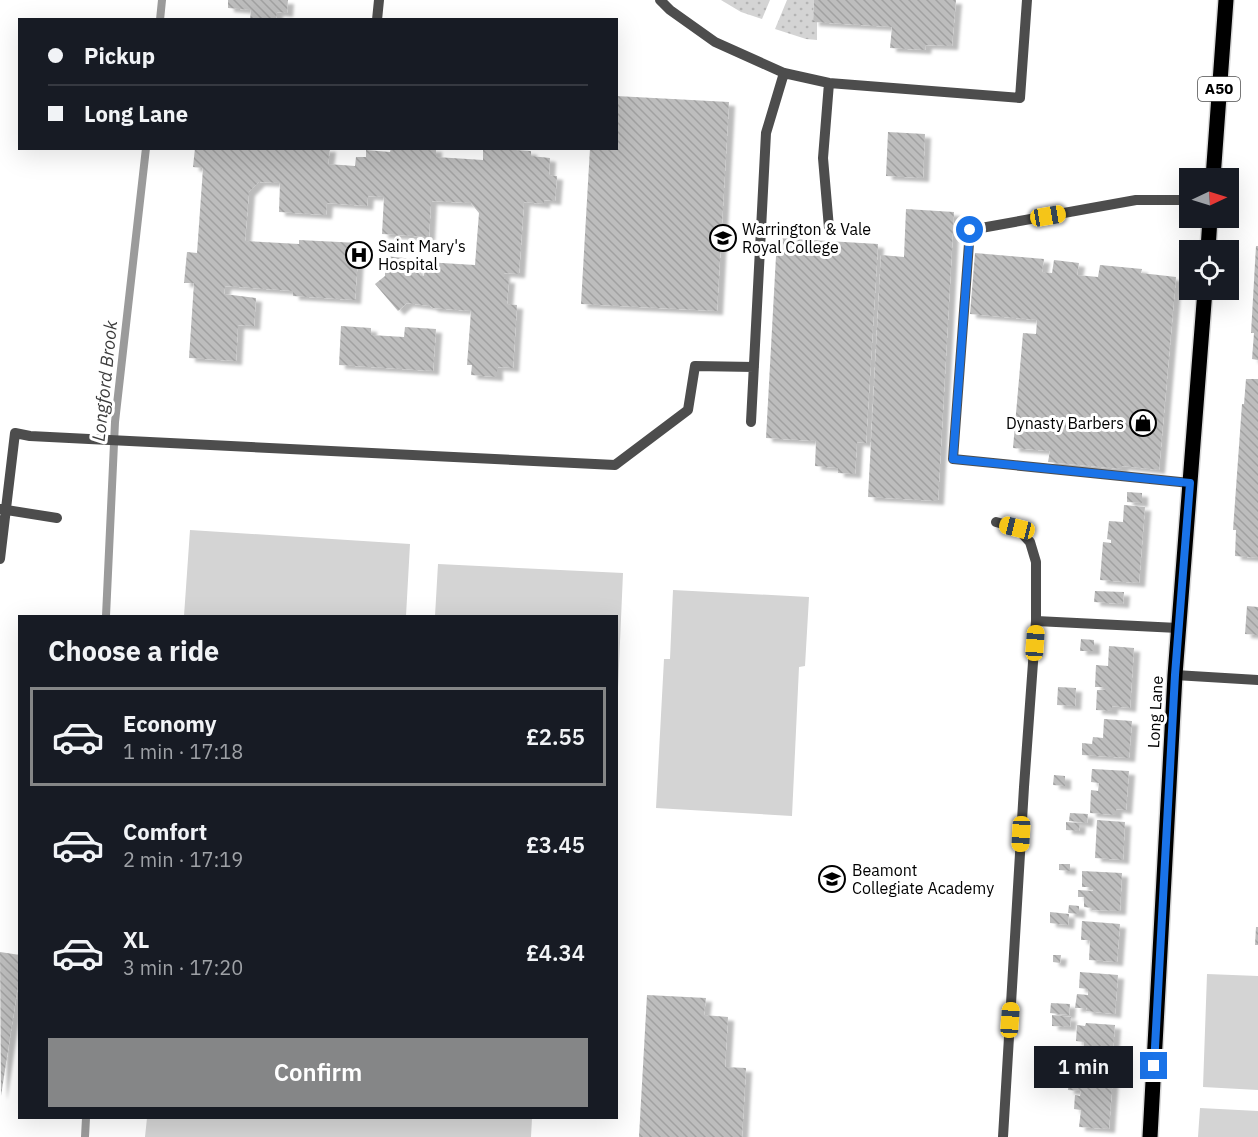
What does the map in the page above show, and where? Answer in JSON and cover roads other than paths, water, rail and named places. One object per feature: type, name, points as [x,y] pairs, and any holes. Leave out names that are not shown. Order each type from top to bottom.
[{"type":"main road","name":"A50","points":[[1214,168],[1226,0]]},
{"type":"main road","name":"Long Lane","points":[[1150,1137],[1178,628],[1204,300]]},
{"type":"street","points":[[377,18],[378,0]]},
{"type":"street","points":[[660,0],[670,10],[715,42],[784,73],[829,83],[1020,99],[1027,0]]},
{"type":"street","points":[[750,422],[766,133],[784,73]]},
{"type":"street","points":[[829,83],[823,158],[829,228]]},
{"type":"street","points":[[1179,200],[1136,200],[970,230],[953,459],[1190,483]]},
{"type":"street","points":[[0,559],[2,509],[15,433],[30,436],[142,442],[615,465],[688,410],[695,366],[754,367]]},
{"type":"street","points":[[2,509],[57,518]]},
{"type":"street","points":[[996,522],[1017,528],[1030,542],[1036,562],[1036,621],[1003,1137]]},
{"type":"street","points":[[1036,621],[1178,628]]},
{"type":"street","points":[[1175,675],[1258,680]]},
{"type":"waterway","name":"Longford Brook","points":[[160,18],[162,0]]},
{"type":"waterway","name":"Longford Brook","points":[[106,615],[115,422],[146,150]]},
{"type":"waterway","name":"Longford Brook","points":[[85,1137],[86,1119]]},
{"type":"place","name":"Warrington & Vale Royal College","points":[[723,238]]},
{"type":"place","name":"Saint Mary's Hospital","points":[[359,255]]},
{"type":"place","name":"Dynasty Barbers","points":[[1143,423]]},
{"type":"place","name":"Beamont Collegiate Academy","points":[[832,879]]}]
